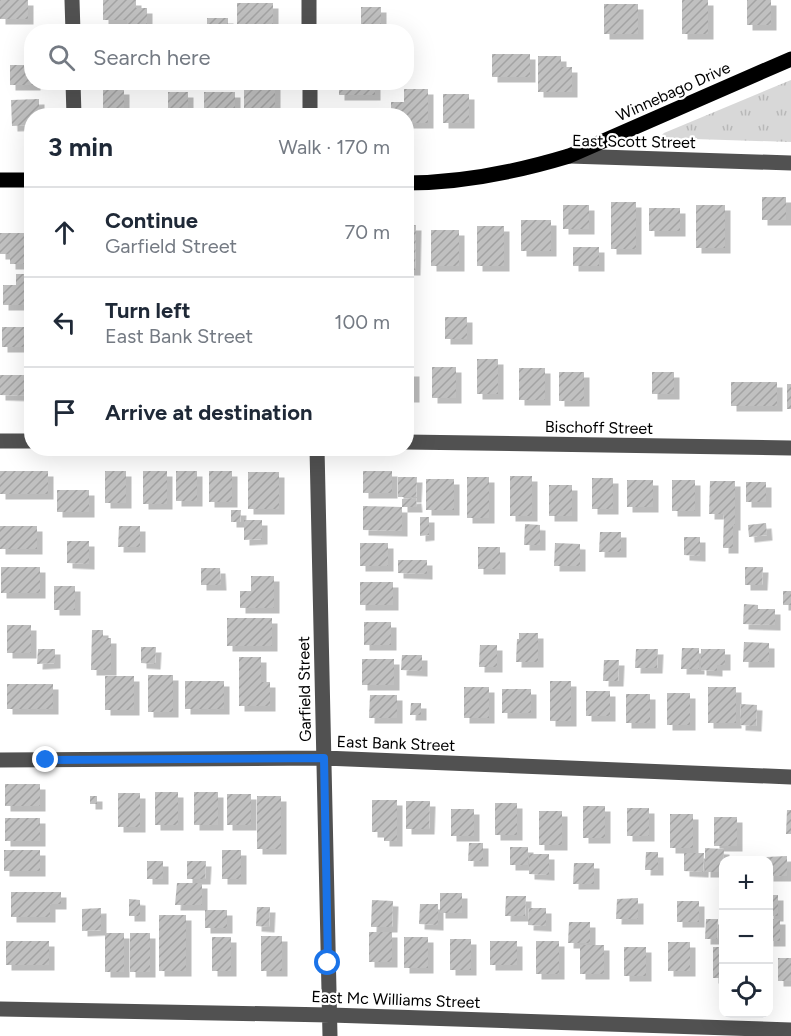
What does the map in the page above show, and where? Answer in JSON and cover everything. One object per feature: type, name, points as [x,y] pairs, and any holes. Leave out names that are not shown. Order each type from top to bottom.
[{"type":"main road","name":"Winnebago Drive","points":[[569,156],[791,59]]},
{"type":"main road","name":"East Scott Street","points":[[414,182],[489,177],[569,156]]},
{"type":"main road","points":[[0,180],[24,180]]},
{"type":"street","points":[[72,0],[73,24]]},
{"type":"street","points":[[309,0],[309,24]]},
{"type":"street","points":[[73,90],[74,108]]},
{"type":"street","points":[[310,90],[310,108]]},
{"type":"street","name":"East Scott Street","points":[[569,156],[791,163]]},
{"type":"street","points":[[0,441],[24,441]]},
{"type":"street","name":"Bischoff Street","points":[[414,442],[791,448]]},
{"type":"street","name":"Garfield Street","points":[[317,456],[330,1036]]},
{"type":"street","name":"East Bank Street","points":[[0,760],[324,758],[791,777]]},
{"type":"street","name":"East Mc Williams Street","points":[[0,1008],[330,1015],[633,1031],[791,1030]]},
{"type":"green space","points":[[791,80],[791,142],[663,138],[664,133]]},
{"type":"building","points":[[0,0],[28,0],[28,19],[0,19]]},
{"type":"building","points":[[103,0],[136,0],[136,8],[147,8],[147,24],[127,24],[127,20],[103,20]]},
{"type":"building","points":[[682,0],[708,0],[708,34],[682,34]]},
{"type":"building","points":[[747,0],[771,0],[771,25],[747,25]]},
{"type":"building","points":[[237,3],[273,3],[273,24],[237,24]]},
{"type":"building","points":[[604,4],[638,4],[638,34],[604,34]]},
{"type":"building","points":[[361,7],[381,7],[381,24],[361,24]]},
{"type":"building","points":[[207,18],[228,18],[228,24],[207,24]]},
{"type":"building","points":[[492,54],[530,54],[530,77],[492,77]]},
{"type":"building","points":[[538,56],[561,56],[561,67],[572,67],[572,92],[538,92]]},
{"type":"building","points":[[10,65],[24,65],[24,85],[10,85]]},
{"type":"building","points":[[428,89],[428,123],[414,123],[414,108],[391,108],[391,102],[404,102],[404,90]]},
{"type":"building","points":[[103,90],[124,90],[124,108],[103,108]]},
{"type":"building","points":[[244,90],[275,90],[275,108],[244,108]]},
{"type":"building","points":[[339,90],[375,90],[375,95],[339,95]]},
{"type":"building","points":[[168,92],[188,92],[188,108],[168,108]]},
{"type":"building","points":[[204,92],[235,92],[235,108],[204,108]]},
{"type":"building","points":[[443,94],[469,94],[469,123],[443,123]]},
{"type":"building","points":[[39,99],[39,108],[24,108],[24,125],[12,126],[11,100]]},
{"type":"building","points":[[762,197],[786,197],[786,220],[762,220]]},
{"type":"building","points":[[611,202],[636,202],[636,249],[611,249]]},
{"type":"building","points":[[563,205],[589,205],[589,229],[563,229]]},
{"type":"building","points":[[696,205],[725,205],[725,248],[696,248]]},
{"type":"building","points":[[649,208],[680,208],[680,231],[649,231]]},
{"type":"building","points":[[521,220],[551,220],[551,251],[521,251]]},
{"type":"building","points":[[414,225],[416,225],[415,270]]},
{"type":"building","points":[[477,226],[504,226],[504,266],[477,266]]},
{"type":"building","points":[[431,230],[459,230],[459,266],[431,266]]},
{"type":"building","points":[[0,233],[24,233],[24,264],[10,264],[10,254],[0,254]]},
{"type":"building","points":[[573,247],[599,247],[599,266],[573,266]]},
{"type":"building","points":[[16,274],[24,274],[24,305],[3,305],[3,285],[16,285]]},
{"type":"building","points":[[445,317],[467,317],[467,339],[445,339]]},
{"type":"building","points":[[2,327],[24,327],[24,347],[2,347]]},
{"type":"building","points":[[477,359],[498,359],[498,394],[477,394]]},
{"type":"building","points":[[432,367],[456,367],[456,398],[432,398]]},
{"type":"building","points":[[519,368],[545,368],[545,400],[519,400]]},
{"type":"building","points":[[559,372],[584,372],[584,401],[559,401]]},
{"type":"building","points":[[652,372],[674,372],[674,394],[652,394]]},
{"type":"building","points":[[0,375],[24,375],[24,396],[0,395]]},
{"type":"building","points":[[731,382],[777,382],[777,406],[731,406]]},
{"type":"building","points":[[787,384],[791,384],[791,409],[787,409]]},
{"type":"building","points":[[0,471],[48,471],[48,494],[0,494]]},
{"type":"building","points":[[105,471],[126,471],[126,503],[105,503]]},
{"type":"building","points":[[143,471],[167,471],[167,504],[143,504]]},
{"type":"building","points":[[176,471],[197,471],[197,501],[176,501]]},
{"type":"building","points":[[209,471],[232,471],[232,502],[209,502]]},
{"type":"building","points":[[363,471],[392,471],[392,493],[363,493]]},
{"type":"building","points":[[248,472],[279,472],[279,509],[248,509]]},
{"type":"building","points":[[510,476],[532,476],[532,516],[510,516]]},
{"type":"building","points":[[398,477],[417,477],[416,497],[398,497]]},
{"type":"building","points":[[467,477],[489,477],[489,518],[467,518]]},
{"type":"building","points":[[592,478],[613,478],[613,509],[592,509]]},
{"type":"building","points":[[426,479],[454,479],[454,510],[426,510]]},
{"type":"building","points":[[627,480],[653,480],[653,507],[627,507]]},
{"type":"building","points":[[672,480],[695,480],[695,511],[672,511]]},
{"type":"building","points":[[710,481],[735,481],[733,548],[723,548],[724,514],[709,514]]},
{"type":"building","points":[[746,482],[766,482],[766,502],[746,502]]},
{"type":"building","points":[[549,485],[572,485],[572,516],[549,516]]},
{"type":"building","points":[[57,490],[89,490],[89,512],[57,512]]},
{"type":"building","points":[[416,498],[417,507],[402,507],[402,499]]},
{"type":"building","points":[[363,506],[402,507],[402,531],[363,530]]},
{"type":"building","points":[[231,510],[241,510],[240,522],[231,522]]},
{"type":"building","points":[[420,517],[429,517],[429,535],[420,536]]},
{"type":"building","points":[[244,520],[262,520],[262,539],[244,540]]},
{"type":"building","points":[[766,523],[767,535],[749,537],[748,525]]},
{"type":"building","points":[[525,524],[540,525],[540,545],[524,545]]},
{"type":"building","points":[[0,526],[37,526],[37,549],[0,549]]},
{"type":"building","points":[[119,526],[140,526],[140,547],[118,547]]},
{"type":"building","points":[[600,532],[621,532],[621,552],[599,552]]},
{"type":"building","points":[[684,537],[700,537],[700,556],[684,555]]},
{"type":"building","points":[[67,541],[89,541],[89,564],[67,563]]},
{"type":"building","points":[[360,543],[388,543],[388,566],[360,566]]},
{"type":"building","points":[[555,543],[580,544],[580,566],[554,566]]},
{"type":"building","points":[[478,547],[500,547],[500,569],[478,569]]},
{"type":"building","points":[[398,560],[427,560],[427,574],[398,573]]},
{"type":"building","points":[[1,567],[40,567],[40,593],[1,593]]},
{"type":"building","points":[[745,567],[763,567],[762,585],[745,585]]},
{"type":"building","points":[[201,568],[220,568],[221,585],[201,585]]},
{"type":"building","points":[[251,576],[274,576],[274,608],[240,608],[240,591],[251,591]]},
{"type":"building","points":[[360,582],[393,582],[393,605],[360,605]]},
{"type":"building","points":[[54,586],[75,586],[75,610],[54,610]]},
{"type":"building","points":[[783,591],[791,591],[791,605],[783,605]]},
{"type":"building","points":[[744,604],[758,605],[758,609],[775,609],[775,625],[743,624]]},
{"type":"building","points":[[227,618],[272,618],[272,646],[227,646]]},
{"type":"building","points":[[364,622],[391,622],[391,645],[364,645]]},
{"type":"building","points":[[7,625],[31,625],[31,653],[7,653]]},
{"type":"building","points":[[92,630],[103,630],[103,638],[111,638],[111,670],[91,670]]},
{"type":"building","points":[[519,633],[538,633],[538,662],[516,662]]},
{"type":"building","points":[[744,642],[769,643],[769,662],[743,662]]},
{"type":"building","points":[[480,645],[497,645],[497,667],[479,667]]},
{"type":"building","points":[[141,647],[156,647],[155,664],[141,663]]},
{"type":"building","points":[[682,648],[699,648],[699,669],[681,669]]},
{"type":"building","points":[[38,649],[55,649],[55,663],[37,664]]},
{"type":"building","points":[[636,649],[658,649],[657,668],[635,668]]},
{"type":"building","points":[[701,649],[725,649],[725,665],[717,665],[717,671],[701,670]]},
{"type":"building","points":[[402,655],[422,655],[422,671],[401,670]]},
{"type":"building","points":[[239,657],[261,657],[261,682],[270,682],[270,706],[239,706]]},
{"type":"building","points":[[362,659],[394,659],[394,685],[362,685]]},
{"type":"building","points":[[604,660],[619,660],[618,681],[603,681]]},
{"type":"building","points":[[148,675],[173,675],[173,712],[148,712]]},
{"type":"building","points":[[105,676],[134,676],[134,710],[105,710]]},
{"type":"building","points":[[185,681],[224,681],[224,709],[185,709]]},
{"type":"building","points":[[550,681],[571,681],[571,721],[550,721]]},
{"type":"building","points":[[7,684],[53,684],[53,709],[7,709]]},
{"type":"building","points":[[464,687],[489,687],[489,718],[464,718]]},
{"type":"building","points":[[708,687],[736,687],[736,723],[708,723]]},
{"type":"building","points":[[502,689],[531,689],[531,713],[502,713]]},
{"type":"building","points":[[586,691],[610,691],[610,716],[586,716]]},
{"type":"building","points":[[667,693],[690,693],[690,725],[667,725]]},
{"type":"building","points":[[626,694],[650,694],[650,723],[626,723]]},
{"type":"building","points":[[370,695],[397,695],[397,718],[369,718]]},
{"type":"building","points":[[411,703],[421,703],[421,715],[410,715]]},
{"type":"building","points":[[741,704],[757,705],[756,726],[740,725]]},
{"type":"building","points":[[5,784],[40,784],[40,806],[5,806]]},
{"type":"building","points":[[155,792],[178,792],[178,825],[155,825]]},
{"type":"building","points":[[194,792],[218,792],[218,825],[194,825]]},
{"type":"building","points":[[118,793],[140,793],[140,827],[118,827]]},
{"type":"building","points":[[227,794],[251,794],[251,825],[227,825]]},
{"type":"building","points":[[90,796],[97,796],[97,804],[90,804]]},
{"type":"building","points":[[257,796],[281,796],[281,849],[257,849]]},
{"type":"building","points":[[372,800],[397,800],[397,841],[384,841],[384,832],[372,832]]},
{"type":"building","points":[[406,801],[430,801],[429,829],[406,829]]},
{"type":"building","points":[[495,803],[517,803],[517,835],[495,835]]},
{"type":"building","points":[[583,806],[605,806],[605,838],[583,838]]},
{"type":"building","points":[[627,808],[649,808],[649,836],[627,836]]},
{"type":"building","points":[[451,809],[474,809],[474,836],[451,836]]},
{"type":"building","points":[[787,810],[791,810],[791,834],[786,834]]},
{"type":"building","points":[[539,811],[562,811],[562,845],[539,845]]},
{"type":"building","points":[[670,814],[693,814],[693,848],[670,848]]},
{"type":"building","points":[[714,817],[737,817],[737,846],[714,846]]},
{"type":"building","points":[[5,818],[40,818],[40,841],[5,841]]},
{"type":"building","points":[[469,843],[483,843],[483,861],[468,861]]},
{"type":"building","points":[[510,847],[528,847],[528,865],[510,865]]},
{"type":"building","points":[[705,848],[724,849],[724,856],[719,856],[719,872],[705,872]]},
{"type":"building","points":[[4,850],[40,850],[40,871],[4,871]]},
{"type":"building","points":[[222,850],[241,850],[241,879],[222,879]]},
{"type":"building","points":[[646,852],[658,852],[658,870],[645,870]]},
{"type":"building","points":[[684,853],[704,853],[703,872],[684,871]]},
{"type":"building","points":[[529,854],[549,854],[549,875],[529,874]]},
{"type":"building","points":[[787,856],[787,876],[773,876],[773,857]]},
{"type":"building","points":[[147,861],[163,861],[163,879],[147,879]]},
{"type":"building","points":[[187,861],[206,861],[205,879],[187,879]]},
{"type":"building","points":[[574,863],[594,863],[594,884],[573,884]]},
{"type":"building","points":[[177,883],[202,883],[202,905],[175,905]]},
{"type":"building","points":[[11,892],[61,892],[61,904],[50,904],[50,917],[11,917]]},
{"type":"building","points":[[440,893],[462,893],[462,913],[440,913]]},
{"type":"building","points":[[773,895],[778,895],[778,916],[773,916]]},
{"type":"building","points":[[506,896],[526,896],[525,916],[505,916]]},
{"type":"building","points":[[638,898],[638,919],[616,919],[617,899]]},
{"type":"building","points":[[129,899],[140,900],[140,916],[129,916]]},
{"type":"building","points":[[372,900],[393,901],[392,927],[371,927]]},
{"type":"building","points":[[677,901],[699,901],[699,922],[677,922]]},
{"type":"building","points":[[420,904],[438,904],[438,925],[419,924]]},
{"type":"building","points":[[257,907],[270,907],[269,927],[256,926]]},
{"type":"building","points":[[101,908],[101,930],[82,931],[82,909]]},
{"type":"building","points":[[529,908],[546,908],[546,926],[528,925]]},
{"type":"building","points":[[205,910],[227,910],[227,928],[205,928]]},
{"type":"building","points":[[159,915],[186,915],[186,971],[159,971]]},
{"type":"building","points":[[706,919],[718,919],[717,939],[705,939]]},
{"type":"building","points":[[773,919],[780,919],[780,941],[773,941]]},
{"type":"building","points":[[569,922],[590,922],[590,943],[568,943]]},
{"type":"building","points":[[369,932],[392,932],[392,962],[369,962]]},
{"type":"building","points":[[105,933],[124,933],[124,972],[105,972]]},
{"type":"building","points":[[130,933],[150,933],[150,972],[130,972]]},
{"type":"building","points":[[261,936],[282,936],[282,971],[261,971]]},
{"type":"building","points":[[212,937],[231,937],[231,971],[212,971]]},
{"type":"building","points":[[404,937],[428,937],[428,968],[404,968]]},
{"type":"building","points":[[450,939],[471,939],[471,970],[450,970]]},
{"type":"building","points":[[6,941],[49,941],[49,965],[6,965]]},
{"type":"building","points":[[490,941],[517,941],[517,965],[490,965]]},
{"type":"building","points":[[536,941],[559,941],[559,974],[536,974]]},
{"type":"building","points":[[668,942],[690,942],[690,971],[668,971]]},
{"type":"building","points":[[580,945],[604,945],[604,974],[580,974]]},
{"type":"building","points":[[624,947],[646,947],[646,976],[624,976]]},
{"type":"building","points":[[713,947],[719,947],[719,978],[713,978]]},
{"type":"building","points":[[778,958],[791,958],[791,981],[778,981]]},
{"type":"route","points":[[46,760],[324,758],[328,963]]}]
